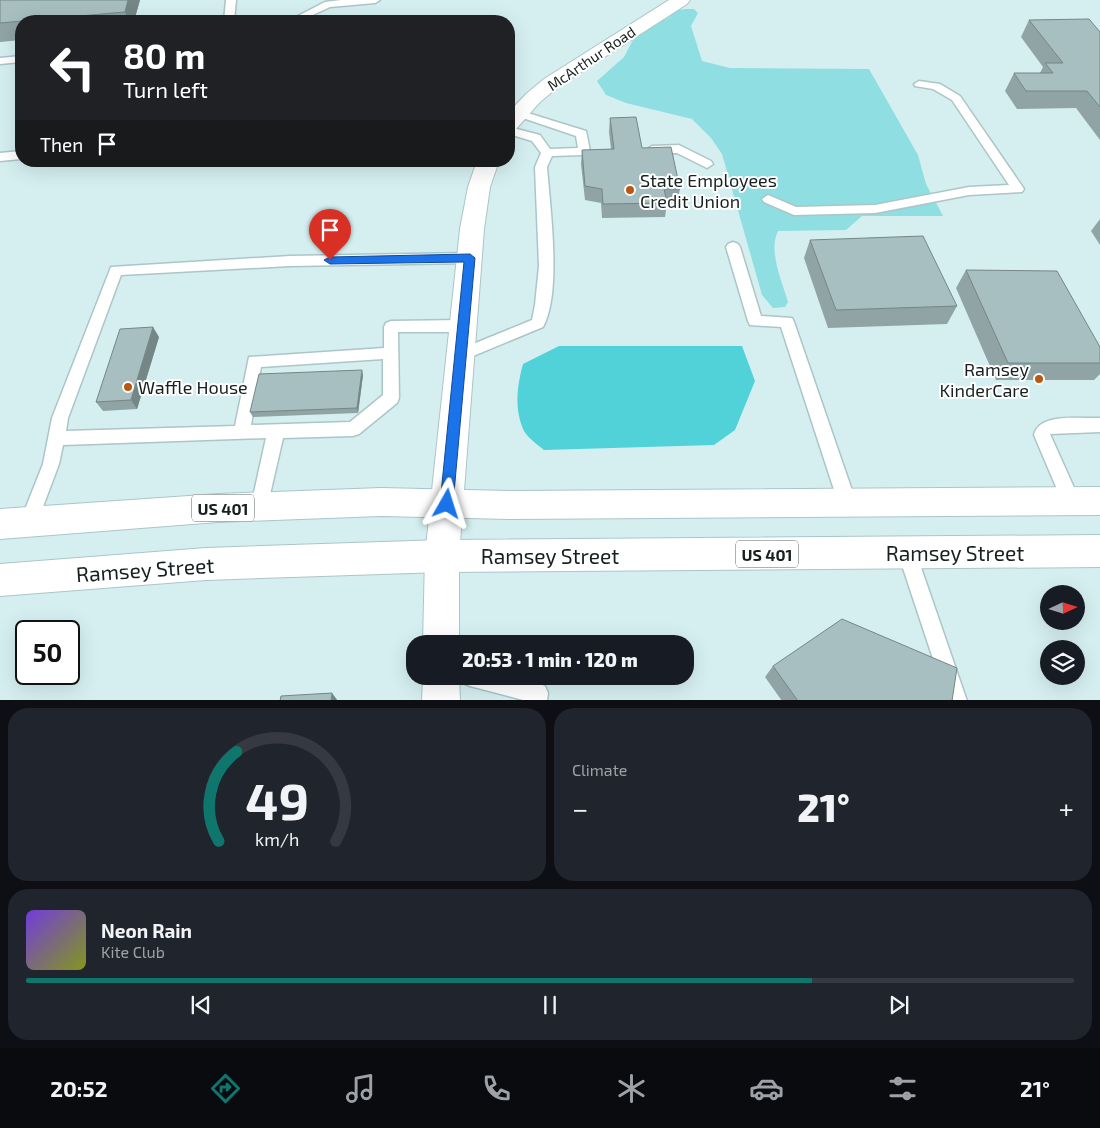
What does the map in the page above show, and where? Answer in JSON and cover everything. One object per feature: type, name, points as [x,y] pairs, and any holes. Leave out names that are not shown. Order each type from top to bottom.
[{"type":"main road","name":"McArthur Road","points":[[515,118],[545,88],[570,70],[681,0]]},
{"type":"main road","points":[[441,635],[442,556],[460,355],[475,208],[479,187],[486,167]]},
{"type":"main road","name":"US 401","points":[[15,523],[260,506],[381,502],[512,505],[1085,501]]},
{"type":"main road","name":"Ramsey Street","points":[[0,580],[206,564],[442,556],[1100,551]]},
{"type":"main road","points":[[441,685],[441,700]]},
{"type":"lane","points":[[230,15],[231,0]]},
{"type":"lane","points":[[305,15],[328,4],[375,0]]},
{"type":"lane","points":[[0,61],[15,60]]},
{"type":"lane","points":[[768,199],[794,211],[874,209],[969,191],[1018,189],[956,98],[936,86],[919,84]]},
{"type":"lane","points":[[515,119],[582,134],[588,151],[547,153]]},
{"type":"lane","points":[[515,132],[536,138],[547,153]]},
{"type":"lane","points":[[638,150],[679,149],[707,164]]},
{"type":"lane","points":[[460,355],[538,323],[542,310],[546,264],[541,167],[547,153]]},
{"type":"lane","points":[[0,157],[15,156]]},
{"type":"lane","points":[[733,248],[755,320],[787,322],[847,502]]},
{"type":"lane","points":[[15,523],[51,464],[60,418],[116,270],[290,261],[470,258]]},
{"type":"lane","points":[[56,438],[353,429],[391,398],[391,327],[464,326]]},
{"type":"lane","points":[[242,432],[254,362],[391,353]]},
{"type":"lane","points":[[1085,501],[1042,435],[1043,430],[1049,426],[1100,425]]},
{"type":"lane","points":[[260,506],[276,431]]},
{"type":"lane","points":[[907,553],[957,700]]},
{"type":"lane","points":[[506,685],[538,693],[537,700]]},
{"type":"shaded area","points":[[694,9],[698,13],[691,26],[702,61],[730,68],[869,69],[918,155],[926,184],[943,216],[862,216],[846,230],[778,231],[775,239],[775,257],[788,302],[785,307],[773,308],[762,295],[722,154],[711,138],[692,119],[626,103],[606,95],[597,81],[624,57],[635,36],[669,17],[676,10]]},
{"type":"shaded area","points":[[559,346],[742,346],[755,381],[735,430],[714,445],[544,450],[526,434],[521,423],[518,406],[519,381],[523,364]]},
{"type":"building","points":[[0,0],[128,0],[125,12],[91,15],[15,15],[15,22],[0,23]]},
{"type":"building","points":[[1089,19],[1100,32],[1100,107],[1087,91],[1026,91],[1014,73],[1053,73],[1045,63],[1063,63],[1029,20]]},
{"type":"building","points":[[636,117],[642,148],[671,147],[680,189],[664,189],[667,203],[603,204],[602,189],[585,186],[582,150],[614,149],[610,118]]},
{"type":"building","points":[[923,236],[957,306],[836,310],[810,240]]},
{"type":"building","points":[[966,270],[1057,271],[1100,347],[1100,363],[1008,363]]},
{"type":"building","points":[[153,327],[131,400],[96,402],[120,329]]},
{"type":"building","points":[[362,370],[357,408],[250,412],[259,374]]},
{"type":"building","points":[[842,619],[957,668],[952,700],[797,700],[773,666]]},
{"type":"building","points":[[332,693],[331,700],[280,700],[281,696]]},
{"type":"place","name":"State Employees Credit Union","points":[[630,190]]},
{"type":"place","name":"Ramsey KinderCare","points":[[1039,379]]},
{"type":"place","name":"Waffle House","points":[[128,387]]},
{"type":"route","points":[[330,260],[470,258],[447,504]]}]
